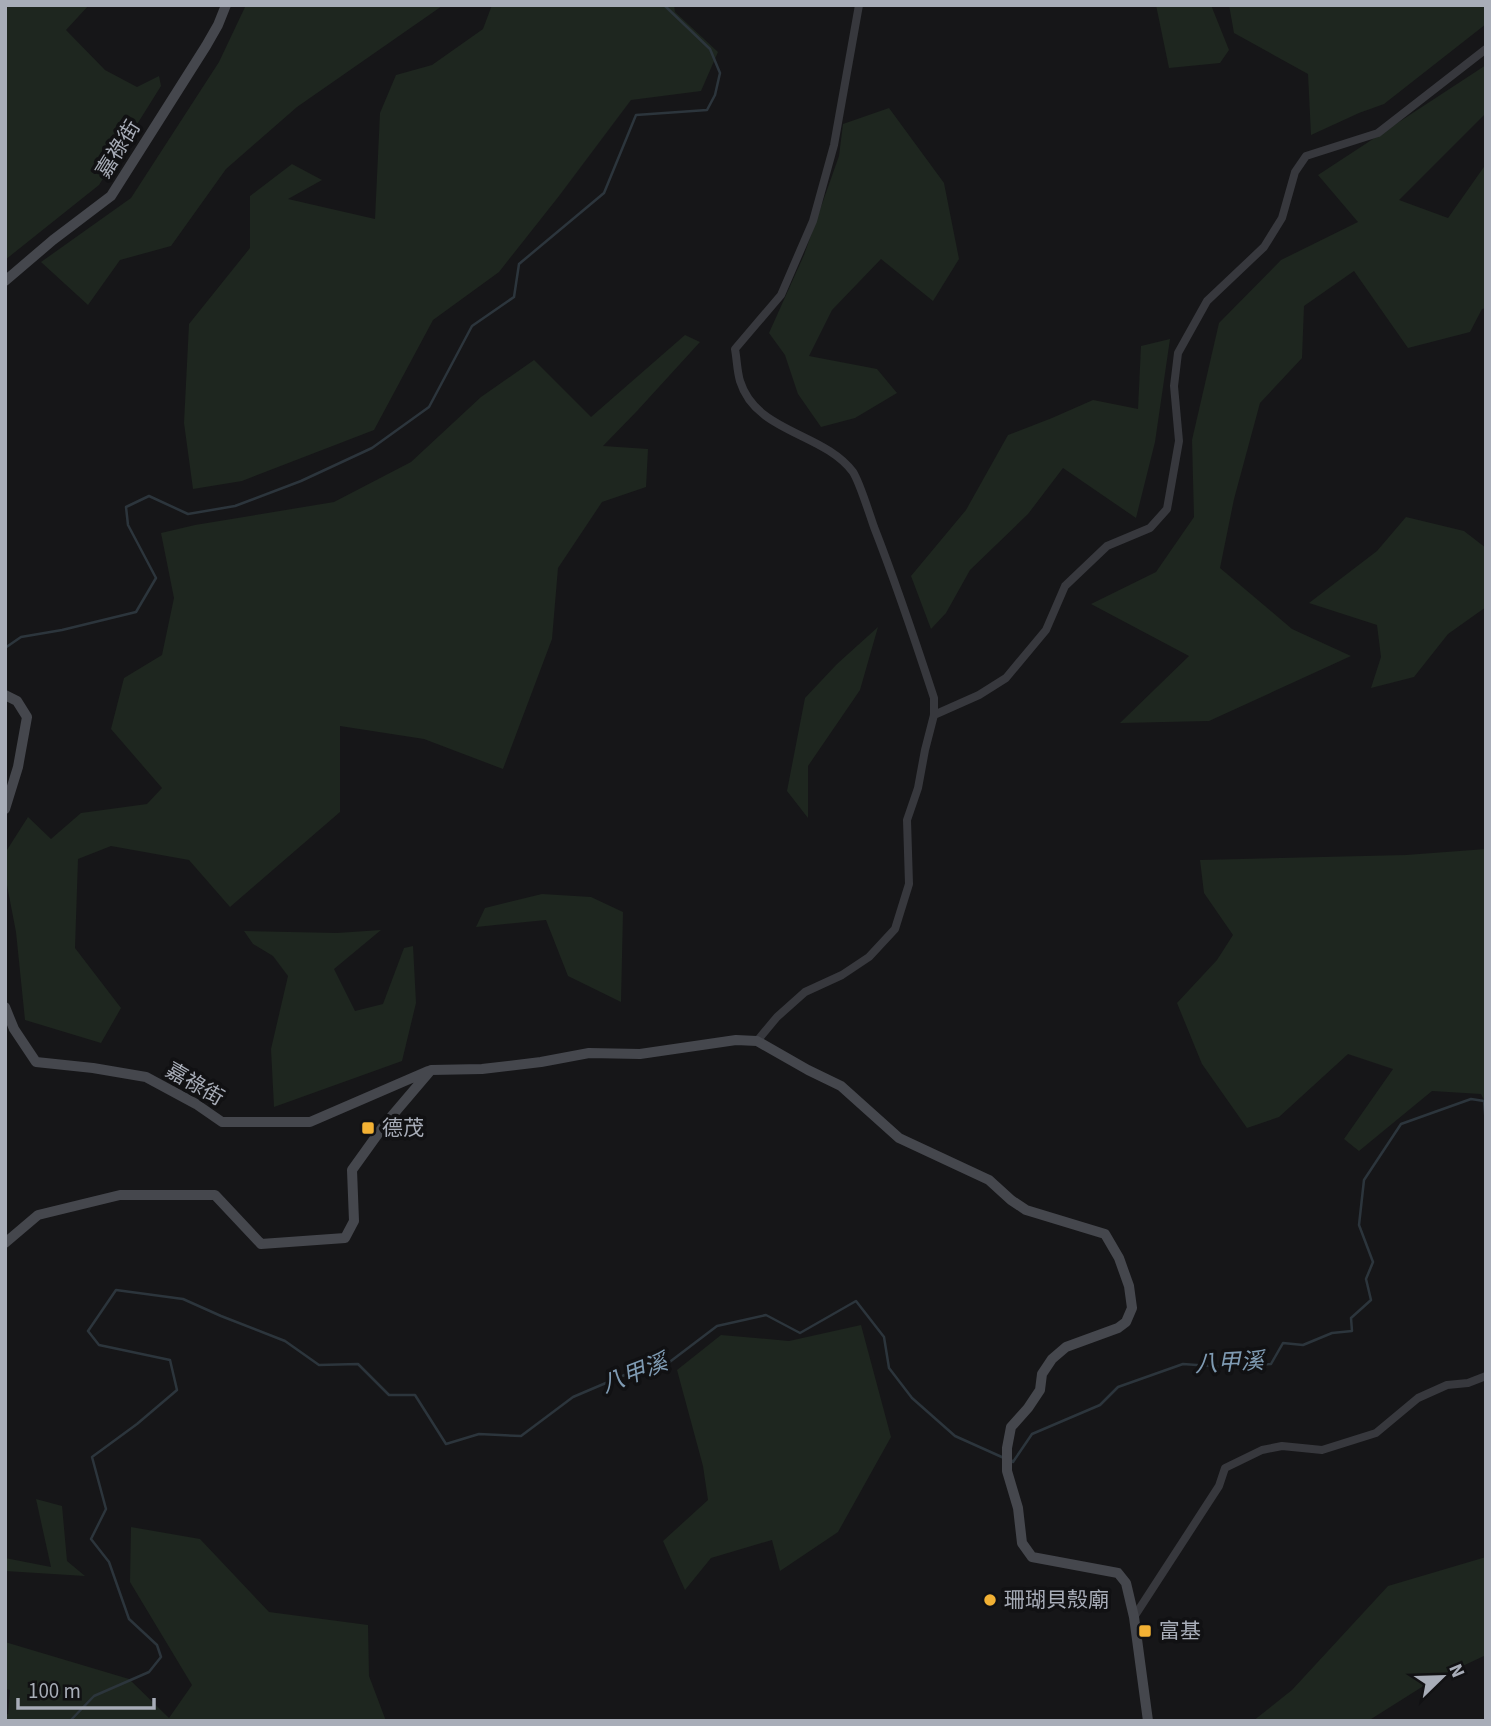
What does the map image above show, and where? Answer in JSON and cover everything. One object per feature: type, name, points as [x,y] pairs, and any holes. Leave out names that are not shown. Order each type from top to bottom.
[{"type":"street","name":"嘉祿街","points":[[5,281],[111,196],[206,46],[226,5]]},
{"type":"street","points":[[757,1041],[805,992],[842,975],[869,957],[895,929],[909,884],[907,820],[918,788],[934,715],[934,698],[902,602],[854,474],[833,452],[775,423],[758,411],[740,381],[735,349],[781,295],[813,221],[834,145],[859,5]]},
{"type":"street","points":[[934,715],[979,695],[1006,677],[1046,629],[1065,586],[1107,546],[1150,528],[1167,509],[1179,441],[1174,386],[1178,353],[1207,301],[1264,247],[1282,218],[1295,172],[1306,156],[1378,133],[1486,49]]},
{"type":"street","points":[[5,695],[17,701],[27,717],[18,767],[5,809]]},
{"type":"street","name":"嘉祿街","points":[[5,1007],[14,1029],[36,1062],[145,1077],[197,1104],[222,1122],[310,1122],[431,1070]]},
{"type":"street","points":[[5,1243],[38,1215],[120,1195],[215,1195],[261,1244],[345,1238],[354,1221],[352,1170],[385,1124],[431,1070],[482,1069],[589,1053],[640,1054],[736,1040],[757,1041],[841,1086],[899,1138],[989,1180],[1026,1210],[1104,1234],[1119,1258],[1129,1286],[1132,1308],[1126,1322],[1118,1328],[1066,1347],[1052,1359],[1042,1374],[1040,1390],[1011,1427],[1007,1466],[1018,1508],[1022,1543],[1032,1557],[1118,1573],[1126,1583],[1134,1616],[1148,1721]]},
{"type":"street","points":[[1134,1616],[1219,1486],[1226,1468],[1262,1450],[1282,1446],[1322,1451],[1376,1433],[1418,1398],[1447,1385],[1468,1383],[1486,1376]]},
{"type":"shaded area","points":[[5,5],[89,5],[66,30],[105,70],[137,87],[159,76],[161,86],[99,185],[5,260]]},
{"type":"shaded area","points":[[246,5],[442,6],[297,107],[226,169],[171,246],[120,260],[88,305],[41,262],[131,198],[219,62]]},
{"type":"shaded area","points":[[492,5],[674,5],[675,12],[718,52],[701,91],[631,100],[499,272],[433,320],[374,430],[242,481],[193,489],[184,423],[189,324],[250,248],[250,196],[292,164],[322,180],[288,199],[375,219],[380,113],[396,75],[432,65],[483,29]]},
{"type":"shaded area","points":[[1156,5],[1211,5],[1229,50],[1220,63],[1169,68]]},
{"type":"shaded area","points":[[1229,5],[1486,5],[1486,24],[1384,104],[1311,135],[1308,74],[1234,33]]},
{"type":"shaded area","points":[[1486,65],[1486,113],[1399,200],[1448,218],[1486,164],[1486,308],[1482,309],[1470,332],[1408,348],[1354,271],[1304,306],[1302,358],[1260,403],[1234,499],[1220,568],[1292,629],[1351,656],[1209,721],[1120,723],[1189,656],[1091,604],[1156,572],[1194,517],[1192,440],[1219,323],[1281,260],[1358,222],[1318,175]]},
{"type":"shaded area","points":[[889,108],[944,183],[959,259],[933,301],[881,259],[832,310],[809,356],[877,369],[897,393],[855,418],[821,427],[798,394],[785,355],[769,333],[804,255],[839,156],[843,124]]},
{"type":"shaded area","points":[[685,335],[700,342],[603,446],[648,449],[646,487],[602,502],[558,568],[552,639],[503,769],[424,739],[340,726],[340,812],[230,907],[189,860],[111,846],[78,859],[75,948],[121,1008],[101,1043],[25,1020],[16,932],[5,875],[5,853],[28,817],[51,839],[81,813],[147,804],[162,788],[111,729],[124,678],[162,655],[174,598],[161,533],[334,502],[411,462],[481,397],[534,360],[591,417]]},
{"type":"shaded area","points":[[1170,339],[1155,442],[1136,518],[1063,468],[1028,514],[970,570],[946,613],[931,629],[911,576],[966,510],[1008,435],[1093,400],[1138,409],[1141,346]]},
{"type":"shaded area","points":[[1406,517],[1464,531],[1486,548],[1486,607],[1448,634],[1414,677],[1371,688],[1381,657],[1377,625],[1309,603],[1377,551]]},
{"type":"shaded area","points":[[878,627],[860,690],[808,766],[808,818],[787,791],[805,698]]},
{"type":"shaded area","points":[[1486,849],[1486,1104],[1481,1094],[1432,1091],[1359,1151],[1344,1139],[1393,1069],[1348,1054],[1279,1117],[1247,1128],[1202,1064],[1177,1003],[1217,960],[1233,935],[1204,893],[1200,860],[1406,855]]},
{"type":"shaded area","points":[[542,894],[591,897],[623,912],[621,1002],[568,976],[546,920],[476,927],[485,908]]},
{"type":"shaded area","points":[[381,930],[334,969],[355,1011],[383,1004],[404,948],[413,946],[416,1003],[402,1061],[274,1107],[271,1049],[288,976],[273,956],[253,944],[244,931],[337,933]]},
{"type":"shaded area","points":[[861,1325],[891,1437],[838,1532],[780,1571],[772,1540],[711,1558],[685,1590],[663,1541],[708,1500],[703,1466],[677,1370],[721,1335],[789,1341]]},
{"type":"shaded area","points":[[36,1499],[62,1506],[67,1561],[85,1576],[5,1571],[5,1558],[51,1567]]},
{"type":"shaded area","points":[[131,1527],[200,1539],[269,1612],[368,1625],[369,1676],[386,1721],[5,1721],[10,1690],[5,1689],[5,1642],[129,1679],[169,1718],[192,1685],[130,1582]]},
{"type":"shaded area","points":[[1486,1557],[1486,1655],[1433,1680],[1368,1721],[1253,1721],[1292,1690],[1388,1586]]},
{"type":"waterway","points":[[5,648],[21,637],[136,612],[156,578],[128,525],[126,507],[149,496],[188,514],[235,506],[301,481],[372,448],[429,407],[472,326],[514,297],[519,264],[604,193],[636,115],[707,110],[715,95],[720,73],[710,49],[664,5]]},
{"type":"waterway","name":"八甲溪","points":[[1011,1460],[1013,1462],[1032,1434],[1100,1405],[1118,1387],[1183,1364],[1224,1367],[1271,1364],[1283,1343],[1303,1345],[1332,1333],[1352,1331],[1351,1318],[1371,1300],[1366,1279],[1373,1262],[1359,1225],[1364,1180],[1401,1124],[1471,1099],[1484,1101],[1486,1125]]},
{"type":"waterway","name":"八甲溪","points":[[70,1721],[94,1696],[149,1672],[161,1657],[157,1645],[129,1619],[109,1562],[91,1539],[106,1509],[92,1457],[177,1390],[170,1360],[99,1345],[88,1331],[116,1290],[183,1299],[285,1341],[319,1365],[358,1364],[389,1395],[415,1395],[446,1444],[479,1434],[521,1436],[573,1397],[627,1374],[663,1367],[717,1326],[766,1315],[800,1333],[856,1301],[884,1337],[889,1368],[912,1398],[955,1436],[1004,1458]]},
{"type":"place","name":"德茂","points":[[368,1128]]},
{"type":"place","name":"珊瑚貝殼廟","points":[[990,1600]]},
{"type":"place","name":"富基","points":[[1145,1631]]}]
